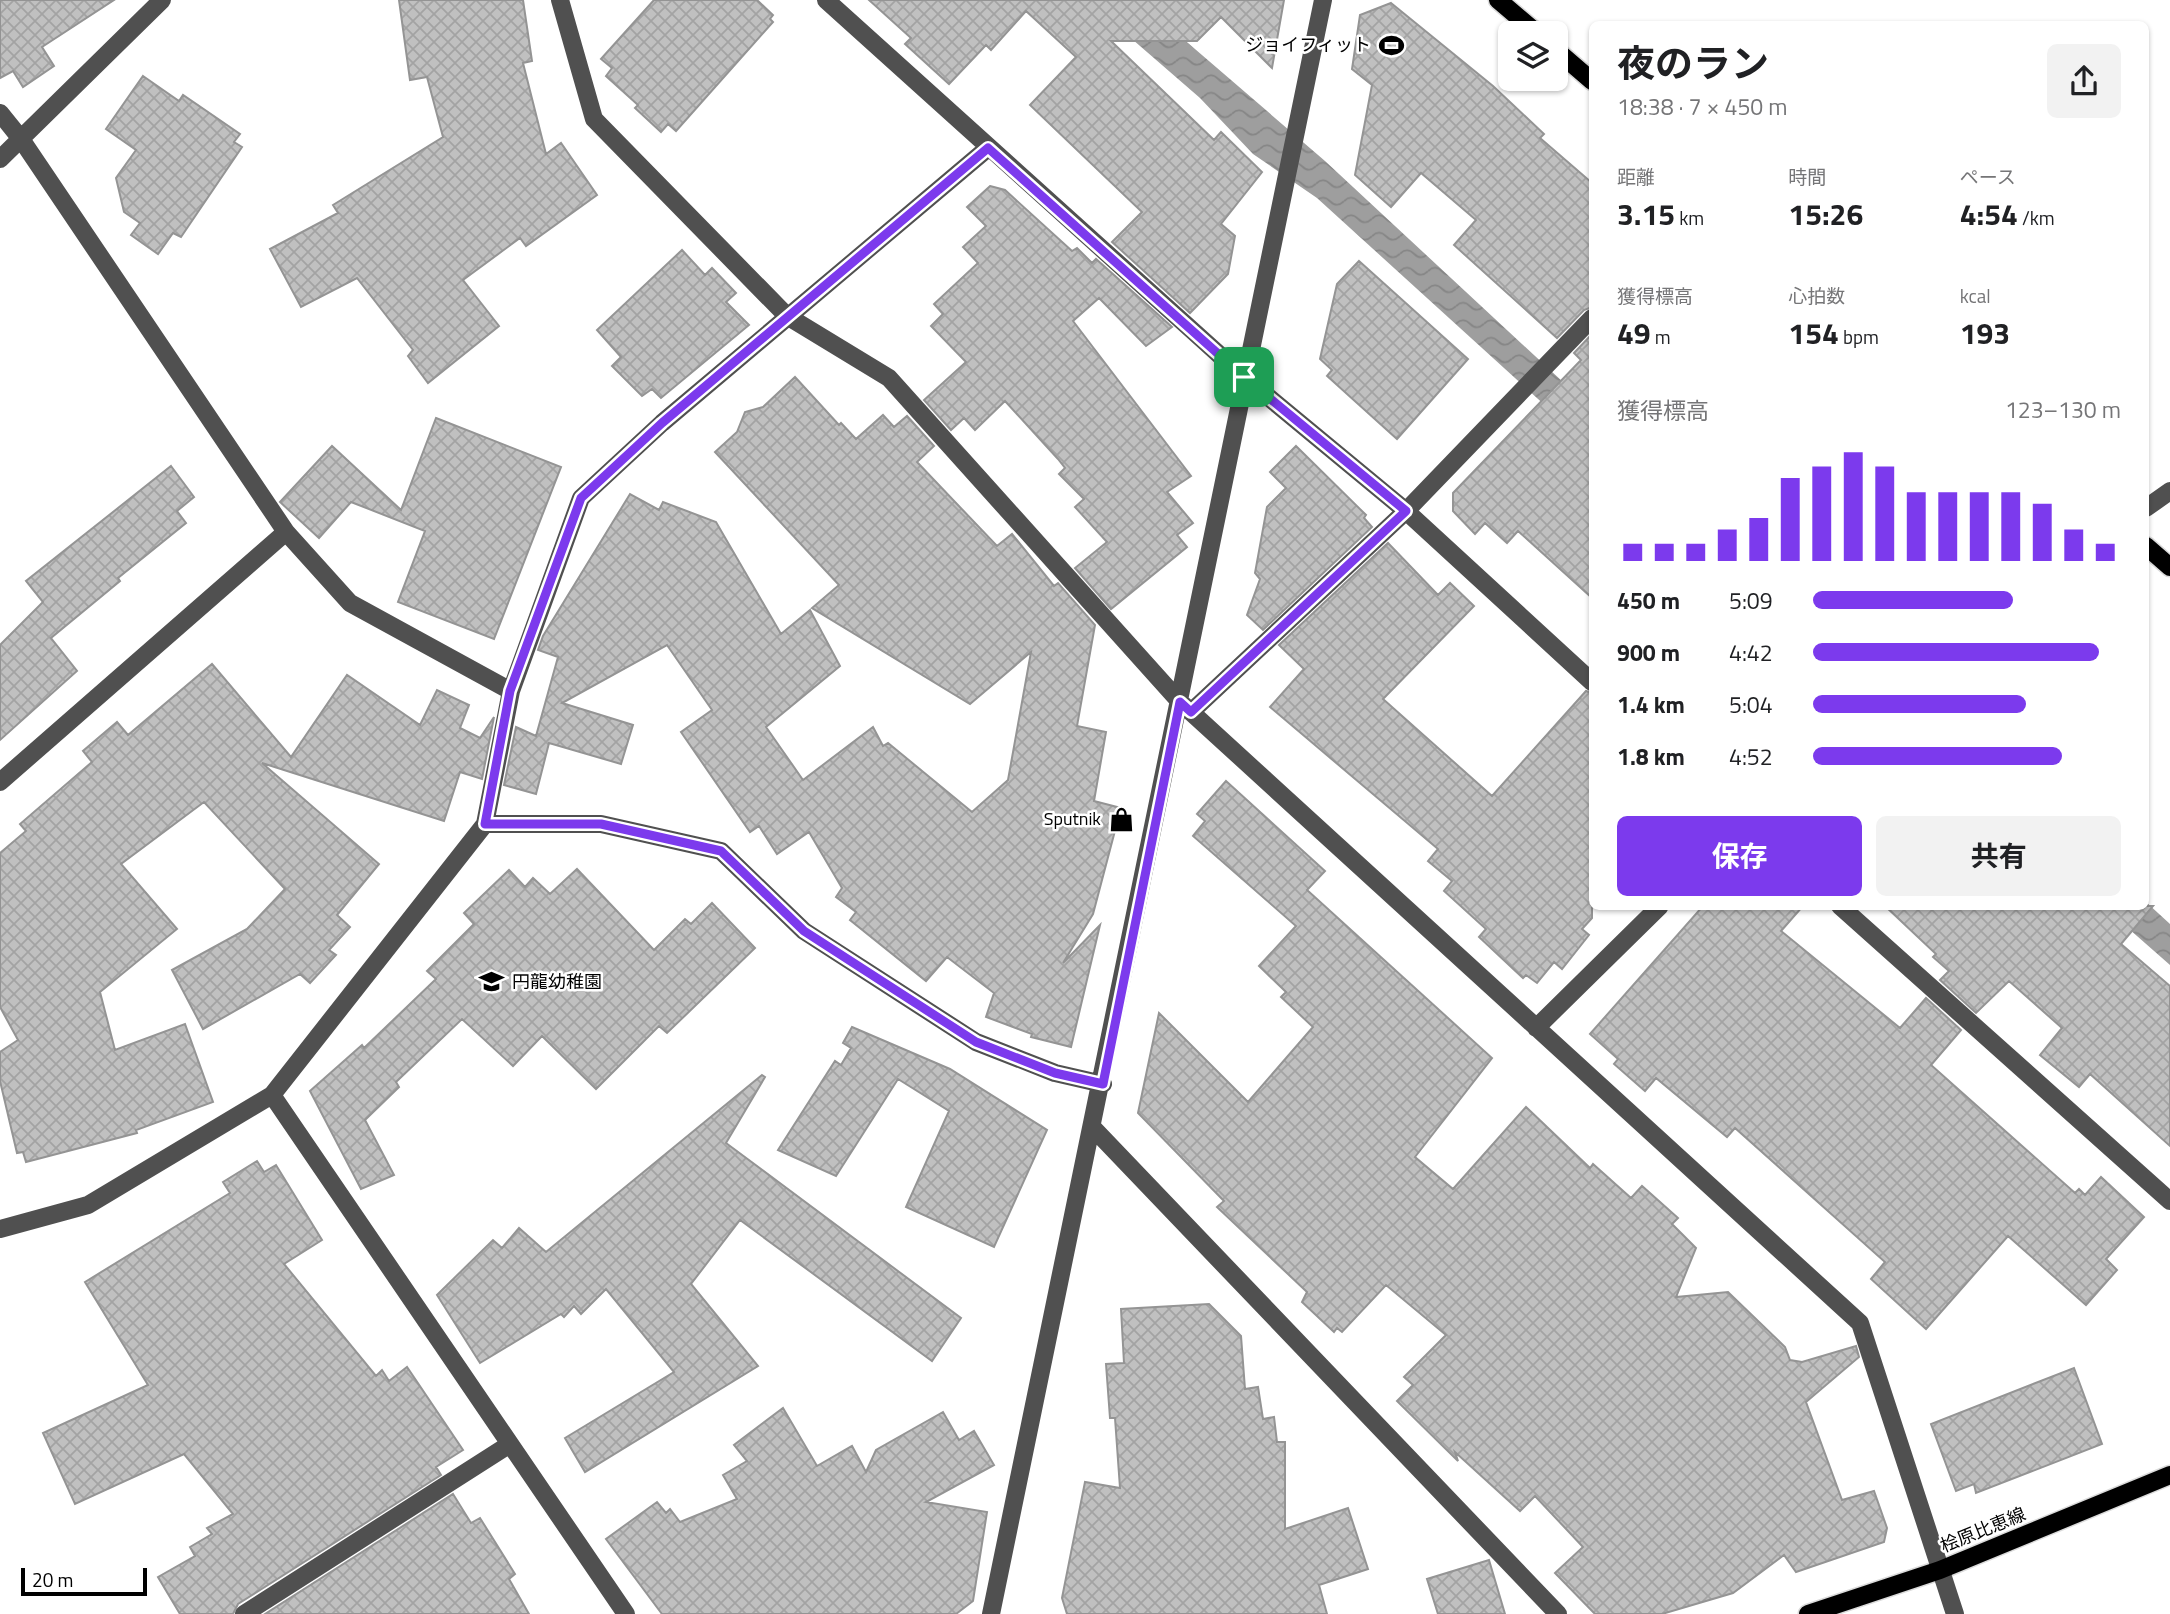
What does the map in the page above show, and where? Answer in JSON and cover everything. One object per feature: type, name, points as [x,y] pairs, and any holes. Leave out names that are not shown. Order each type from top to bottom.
[{"type":"main road","points":[[1498,0],[1523,21]]},
{"type":"main road","points":[[1568,60],[1589,78]]},
{"type":"main road","points":[[2149,549],[2170,567]]},
{"type":"main road","name":"桧原比恵線","points":[[1808,1614],[1940,1570],[2170,1475]]},
{"type":"street","points":[[0,159],[162,0]]},
{"type":"street","points":[[560,0],[594,119],[787,316],[889,378],[1186,707],[1860,1323],[1955,1614]]},
{"type":"street","points":[[826,0],[1244,377],[1406,511],[1589,679]]},
{"type":"street","points":[[991,1614],[1186,707],[1244,377],[1323,0]]},
{"type":"street","points":[[0,113],[21,139],[286,532],[350,603],[510,691]]},
{"type":"street","points":[[0,1229],[88,1205],[272,1095],[485,824],[510,691],[581,498],[662,423],[988,148]]},
{"type":"street","points":[[1186,707],[1406,511],[1589,321]]},
{"type":"street","points":[[2149,506],[2170,491]]},
{"type":"street","points":[[0,782],[286,532]]},
{"type":"street","points":[[485,824],[601,824],[721,851],[804,931],[976,1042],[1055,1073],[1103,1084]]},
{"type":"street","points":[[1536,1028],[1656,910]]},
{"type":"street","points":[[1844,910],[2170,1200]]},
{"type":"street","points":[[272,1095],[626,1614]]},
{"type":"street","points":[[1094,1129],[1558,1614]]},
{"type":"street","points":[[244,1614],[510,1444]]},
{"type":"water","points":[[1087,0],[1138,0],[1325,161],[1589,406],[1589,445],[1317,198],[1253,154],[1200,98]]},
{"type":"water","points":[[2149,905],[2170,924],[2170,965],[2107,910],[2149,910]]},
{"type":"building","points":[[0,0],[114,0],[42,47],[54,66],[23,87],[13,71],[0,78]]},
{"type":"building","points":[[399,0],[523,0],[532,61],[523,63],[546,154],[561,143],[597,195],[526,246],[520,238],[463,280],[499,326],[428,383],[408,356],[413,350],[357,278],[301,307],[270,249],[338,213],[333,205],[443,137],[427,77],[410,80]]},
{"type":"building","points":[[654,0],[757,0],[773,15],[770,19],[773,22],[676,131],[668,124],[661,132],[635,108],[638,105],[606,76],[612,68],[601,59]]},
{"type":"building","points":[[869,0],[1284,0],[1272,68],[1221,17],[1197,41],[1111,41],[1214,140],[1221,132],[1262,172],[1221,224],[1235,236],[1228,274],[1190,313],[1112,242],[1142,212],[1030,105],[1076,57],[1026,11],[991,50],[986,45],[949,84],[905,44],[911,38]]},
{"type":"building","points":[[1391,3],[1493,86],[1544,134],[1540,138],[1589,180],[1589,308],[1557,338],[1454,245],[1476,220],[1421,173],[1391,207],[1355,175],[1372,85],[1352,69],[1360,15]]},
{"type":"building","points":[[143,76],[179,101],[183,95],[240,134],[234,142],[242,147],[181,237],[173,233],[158,254],[131,235],[140,223],[124,212],[116,178],[136,150],[106,129]]},
{"type":"building","points":[[990,186],[1005,190],[1072,251],[1077,248],[1092,263],[1096,259],[1172,327],[1146,346],[1099,298],[1073,321],[1191,476],[1167,492],[1193,523],[1177,535],[1187,547],[1111,609],[1075,568],[1107,542],[1075,507],[1084,499],[1059,474],[1065,468],[1058,459],[1005,401],[975,430],[964,418],[951,430],[924,400],[966,362],[931,326],[943,314],[934,304],[978,263],[963,247],[986,226],[967,207]]},
{"type":"building","points":[[682,250],[705,275],[712,268],[736,293],[726,302],[749,325],[661,398],[652,389],[642,396],[612,366],[621,357],[597,330]]},
{"type":"building","points":[[1359,261],[1468,359],[1397,439],[1327,376],[1332,370],[1320,359],[1337,284]]},
{"type":"building","points":[[1589,337],[1589,595],[1518,531],[1507,543],[1485,523],[1475,534],[1453,511],[1453,493],[1581,360],[1574,353]]},
{"type":"building","points":[[795,377],[839,425],[841,423],[856,439],[883,415],[894,427],[907,416],[934,446],[917,462],[997,546],[1012,534],[1054,586],[1058,583],[1095,625],[1077,726],[1106,732],[1094,801],[1121,808],[1093,914],[1063,963],[1100,925],[1071,1047],[1031,1037],[1032,1034],[986,1017],[994,993],[947,957],[926,981],[850,920],[856,912],[836,897],[842,888],[809,832],[777,854],[759,826],[750,832],[681,732],[712,710],[667,645],[562,703],[633,725],[621,764],[549,743],[536,794],[504,785],[516,727],[536,736],[558,657],[538,650],[543,636],[630,494],[659,510],[663,502],[716,522],[781,634],[810,610],[840,666],[766,727],[803,780],[873,727],[883,746],[888,743],[972,812],[1008,780],[1031,652],[970,704],[812,608],[839,585],[715,452],[737,432],[745,412],[763,407]]},
{"type":"building","points":[[436,418],[561,467],[494,639],[398,602],[425,531],[351,502],[319,538],[280,502],[332,446],[401,510]]},
{"type":"building","points":[[1296,446],[1366,515],[1364,518],[1372,527],[1263,630],[1247,615],[1260,579],[1255,573],[1267,507],[1286,488],[1270,472]]},
{"type":"building","points":[[171,466],[194,497],[177,511],[186,523],[118,578],[120,581],[51,638],[77,671],[0,740],[0,645],[43,602],[26,581]]},
{"type":"building","points":[[1388,543],[1438,595],[1450,583],[1474,606],[1383,699],[1492,796],[1586,691],[1589,692],[1589,910],[1592,910],[1592,918],[1582,929],[1589,935],[1562,969],[1554,962],[1537,983],[1526,975],[1523,978],[1479,937],[1486,929],[1444,891],[1452,881],[1428,861],[1438,849],[1270,707],[1304,669],[1279,645]]},
{"type":"building","points":[[212,664],[291,757],[347,675],[420,725],[437,690],[469,705],[460,728],[480,738],[494,717],[482,779],[460,772],[444,821],[262,763],[379,864],[337,915],[350,927],[329,950],[336,955],[310,983],[300,974],[203,1029],[172,970],[247,929],[285,889],[204,802],[121,864],[177,929],[100,992],[115,1050],[185,1024],[213,1102],[136,1130],[137,1133],[26,1162],[23,1152],[17,1153],[0,1081],[0,1052],[18,1040],[0,1007],[0,853],[26,831],[20,824],[92,762],[83,751],[117,722],[128,735]]},
{"type":"building","points":[[1226,781],[1325,871],[1307,890],[1492,1058],[1415,1157],[1453,1189],[1526,1107],[1590,1168],[1593,1164],[1631,1198],[1642,1186],[1678,1218],[1672,1224],[1696,1248],[1676,1297],[1728,1292],[1785,1347],[1790,1360],[1802,1362],[1856,1346],[1859,1357],[1806,1402],[1842,1500],[1874,1491],[1887,1528],[1884,1542],[1796,1572],[1784,1555],[1733,1593],[1662,1614],[1595,1614],[1555,1573],[1583,1547],[1535,1496],[1520,1511],[1455,1452],[1458,1461],[1397,1401],[1413,1385],[1404,1377],[1446,1335],[1386,1285],[1342,1332],[1337,1328],[1334,1332],[1302,1302],[1307,1292],[1217,1207],[1224,1201],[1138,1113],[1159,1013],[1248,1102],[1313,1027],[1281,997],[1286,992],[1259,966],[1296,926],[1193,836],[1205,821],[1197,814]]},
{"type":"building","points":[[577,869],[654,950],[685,919],[691,924],[712,903],[755,948],[667,1033],[659,1026],[596,1089],[542,1036],[513,1066],[462,1019],[396,1082],[399,1087],[365,1120],[394,1175],[361,1189],[310,1091],[362,1045],[364,1048],[436,979],[427,971],[474,924],[464,913],[509,870],[525,887],[533,878],[550,894]]},
{"type":"building","points":[[2149,906],[2153,906],[2121,944],[2170,986],[2170,1146],[2090,1074],[2079,1087],[2040,1055],[2062,1028],[2009,981],[1976,1013],[1940,980],[1949,971],[1933,957],[1936,954],[1889,910],[2149,910]]},
{"type":"building","points":[[1699,910],[1799,910],[1781,931],[1900,1028],[1926,998],[1961,1030],[1931,1065],[2075,1193],[2079,1189],[2085,1195],[2101,1177],[2144,1217],[2106,1259],[2117,1270],[2086,1305],[2008,1236],[1926,1329],[1871,1279],[1885,1262],[1735,1128],[1727,1137],[1656,1078],[1645,1091],[1614,1064],[1618,1059],[1590,1034]]},
{"type":"building","points":[[852,1027],[950,1069],[1047,1130],[994,1247],[906,1207],[949,1111],[898,1079],[836,1176],[778,1150],[835,1061],[841,1065],[851,1048],[843,1043]]},
{"type":"building","points":[[762,1075],[765,1077],[726,1143],[961,1318],[932,1361],[740,1220],[691,1284],[758,1366],[585,1472],[565,1438],[674,1372],[606,1289],[581,1314],[574,1306],[564,1317],[561,1314],[480,1363],[437,1295],[493,1240],[502,1248],[519,1228],[546,1252]]},
{"type":"building","points":[[257,1161],[264,1172],[276,1165],[322,1240],[284,1264],[376,1376],[382,1370],[389,1381],[407,1367],[463,1450],[436,1467],[441,1475],[238,1604],[233,1614],[180,1614],[158,1577],[195,1556],[190,1547],[212,1534],[207,1528],[233,1514],[184,1454],[75,1504],[43,1433],[148,1385],[85,1282],[230,1193],[223,1182]]},
{"type":"building","points":[[1209,1304],[1241,1336],[1245,1389],[1258,1387],[1263,1419],[1274,1417],[1277,1442],[1285,1442],[1285,1529],[1348,1508],[1368,1569],[1319,1585],[1327,1614],[1067,1614],[1062,1598],[1085,1482],[1120,1488],[1115,1418],[1110,1418],[1106,1364],[1124,1363],[1121,1309]]},
{"type":"building","points":[[2074,1368],[2102,1444],[1976,1493],[1974,1484],[1956,1491],[1931,1424]]},
{"type":"building","points":[[783,1408],[817,1466],[852,1446],[866,1472],[876,1450],[943,1412],[959,1440],[974,1431],[994,1465],[926,1502],[987,1512],[973,1601],[956,1614],[662,1614],[606,1539],[657,1502],[666,1513],[670,1509],[680,1522],[737,1499],[723,1475],[747,1461],[734,1445]]},
{"type":"building","points":[[453,1494],[471,1523],[480,1518],[515,1574],[509,1579],[529,1614],[265,1614]]},
{"type":"building","points":[[1489,1560],[1505,1614],[1438,1614],[1427,1579]]},
{"type":"place","name":"ジョイフィット","points":[[1391,45]]},
{"type":"place","name":"Sputnik","points":[[1121,819]]},
{"type":"place","name":"円龍幼稚園","points":[[492,982]]},
{"type":"route","points":[[988,148],[1244,377],[1406,511],[1191,712],[1180,702],[1103,1084],[1055,1073],[976,1042],[804,931],[721,851],[601,824],[485,824],[510,691],[581,498],[662,423],[988,148]]}]
